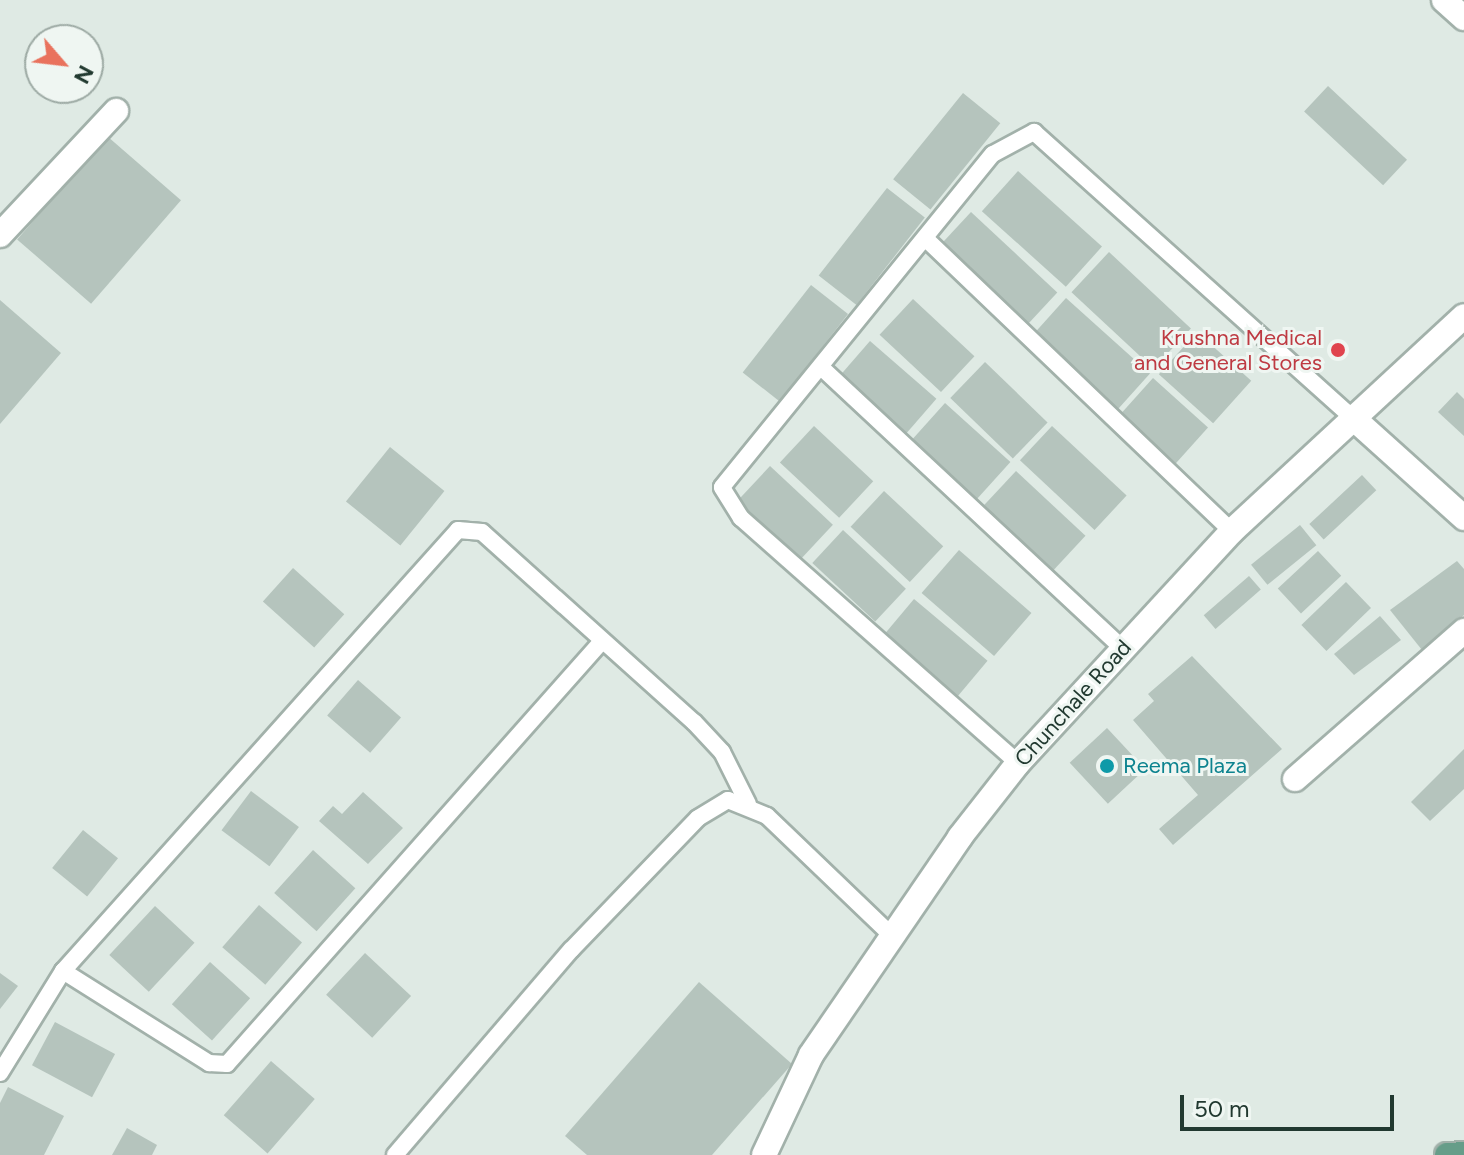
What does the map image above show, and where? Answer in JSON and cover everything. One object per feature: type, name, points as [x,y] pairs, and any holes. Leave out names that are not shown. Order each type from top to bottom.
[{"type":"main road","points":[[1447,1155],[1464,1154]]},
{"type":"street","points":[[1444,0],[1464,18]]},
{"type":"street","points":[[0,235],[116,111]]},
{"type":"street","name":"Chunchale Road","points":[[764,1155],[811,1055],[891,935],[1018,763],[1232,531],[1464,316]]},
{"type":"street","points":[[1352,417],[1464,518]]},
{"type":"street","points":[[1295,779],[1464,631]]},
{"type":"lane","points":[[1018,763],[729,504],[722,487],[822,368],[993,154],[1034,132],[1352,417]]},
{"type":"lane","points":[[925,238],[1232,531]]},
{"type":"lane","points":[[822,368],[1122,648]]},
{"type":"lane","points":[[0,1073],[63,971],[458,530],[482,532],[722,752],[748,804],[891,935]]},
{"type":"lane","points":[[63,971],[209,1063],[227,1064],[602,641]]},
{"type":"lane","points":[[395,1155],[571,950],[698,818],[728,800],[748,804]]},
{"type":"building","points":[[1328,86],[1407,160],[1383,185],[1304,112]]},
{"type":"building","points":[[963,93],[1000,123],[930,209],[893,179]]},
{"type":"building","points":[[107,136],[181,200],[91,304],[17,239]]},
{"type":"building","points":[[1018,171],[1102,247],[1066,287],[982,211]]},
{"type":"building","points":[[887,188],[925,218],[856,305],[819,275]]},
{"type":"building","points":[[971,212],[1057,292],[1027,325],[940,245]]},
{"type":"building","points":[[1109,252],[1191,328],[1153,369],[1071,292]]},
{"type":"building","points":[[811,285],[848,314],[780,401],[743,372]]},
{"type":"building","points":[[1066,298],[1150,374],[1117,410],[1033,334]]},
{"type":"building","points":[[913,299],[974,356],[941,392],[880,335]]},
{"type":"building","points":[[0,300],[61,353],[0,424]]},
{"type":"building","points":[[1197,332],[1251,381],[1213,423],[1159,374]]},
{"type":"building","points":[[870,341],[936,399],[906,434],[839,376]]},
{"type":"building","points":[[985,362],[1048,422],[1013,458],[950,398]]},
{"type":"building","points":[[1153,378],[1208,428],[1175,465],[1120,415]]},
{"type":"building","points":[[1457,392],[1464,399],[1464,436],[1438,412]]},
{"type":"building","points":[[945,403],[1010,462],[976,500],[911,441]]},
{"type":"building","points":[[814,426],[873,481],[839,518],[780,463]]},
{"type":"building","points":[[1052,426],[1127,496],[1095,530],[1020,460]]},
{"type":"building","points":[[390,447],[444,491],[400,545],[346,501]]},
{"type":"building","points":[[770,466],[833,525],[799,561],[736,503]]},
{"type":"building","points":[[1016,471],[1085,536],[1052,572],[983,507]]},
{"type":"building","points":[[1362,475],[1376,490],[1324,539],[1309,524]]},
{"type":"building","points":[[884,491],[943,546],[910,582],[851,527]]},
{"type":"building","points":[[1300,525],[1316,545],[1267,585],[1251,565]]},
{"type":"building","points":[[843,530],[906,589],[875,622],[812,563]]},
{"type":"building","points":[[959,550],[1031,613],[994,656],[922,593]]},
{"type":"building","points":[[1318,551],[1341,576],[1301,613],[1278,589]]},
{"type":"building","points":[[1457,561],[1464,569],[1464,615],[1422,650],[1390,610]]},
{"type":"building","points":[[293,568],[344,614],[314,648],[263,601]]},
{"type":"building","points":[[1249,576],[1261,590],[1216,629],[1204,615]]},
{"type":"building","points":[[1346,582],[1371,608],[1326,651],[1301,625]]},
{"type":"building","points":[[914,599],[988,661],[957,697],[884,635]]},
{"type":"building","points":[[1380,616],[1401,640],[1354,675],[1334,654]]},
{"type":"building","points":[[1192,656],[1282,749],[1173,845],[1159,829],[1198,795],[1133,720],[1154,701],[1148,694]]},
{"type":"building","points":[[358,680],[401,717],[370,753],[327,715]]},
{"type":"building","name":"Reema Plaza","points":[[1107,728],[1145,769],[1108,804],[1070,763]]},
{"type":"building","points":[[1464,749],[1464,789],[1430,821],[1411,802]]},
{"type":"building","points":[[251,791],[299,827],[269,866],[222,830]]},
{"type":"building","points":[[363,792],[403,828],[368,864],[319,821],[333,806],[342,814]]},
{"type":"building","points":[[83,830],[118,858],[87,896],[52,868]]},
{"type":"building","points":[[313,850],[355,888],[317,931],[274,893]]},
{"type":"building","points":[[259,905],[302,942],[265,985],[222,947]]},
{"type":"building","points":[[155,906],[194,943],[149,992],[109,955]]},
{"type":"building","points":[[365,953],[411,996],[372,1038],[326,995]]},
{"type":"building","points":[[210,962],[250,998],[212,1040],[172,1004]]},
{"type":"building","points":[[0,973],[18,986],[0,1009]]},
{"type":"building","points":[[699,982],[792,1064],[712,1155],[587,1155],[565,1136]]},
{"type":"building","points":[[55,1022],[115,1054],[92,1097],[32,1065]]},
{"type":"building","points":[[271,1061],[315,1099],[268,1153],[224,1115]]},
{"type":"building","points":[[8,1087],[64,1116],[44,1155],[0,1155],[0,1103]]},
{"type":"building","points":[[127,1128],[157,1145],[152,1155],[112,1155]]},
{"type":"place","name":"Krushna Medical and General Stores","points":[[1338,350]]},
{"type":"place","name":"Reema Plaza","points":[[1107,766]]}]
